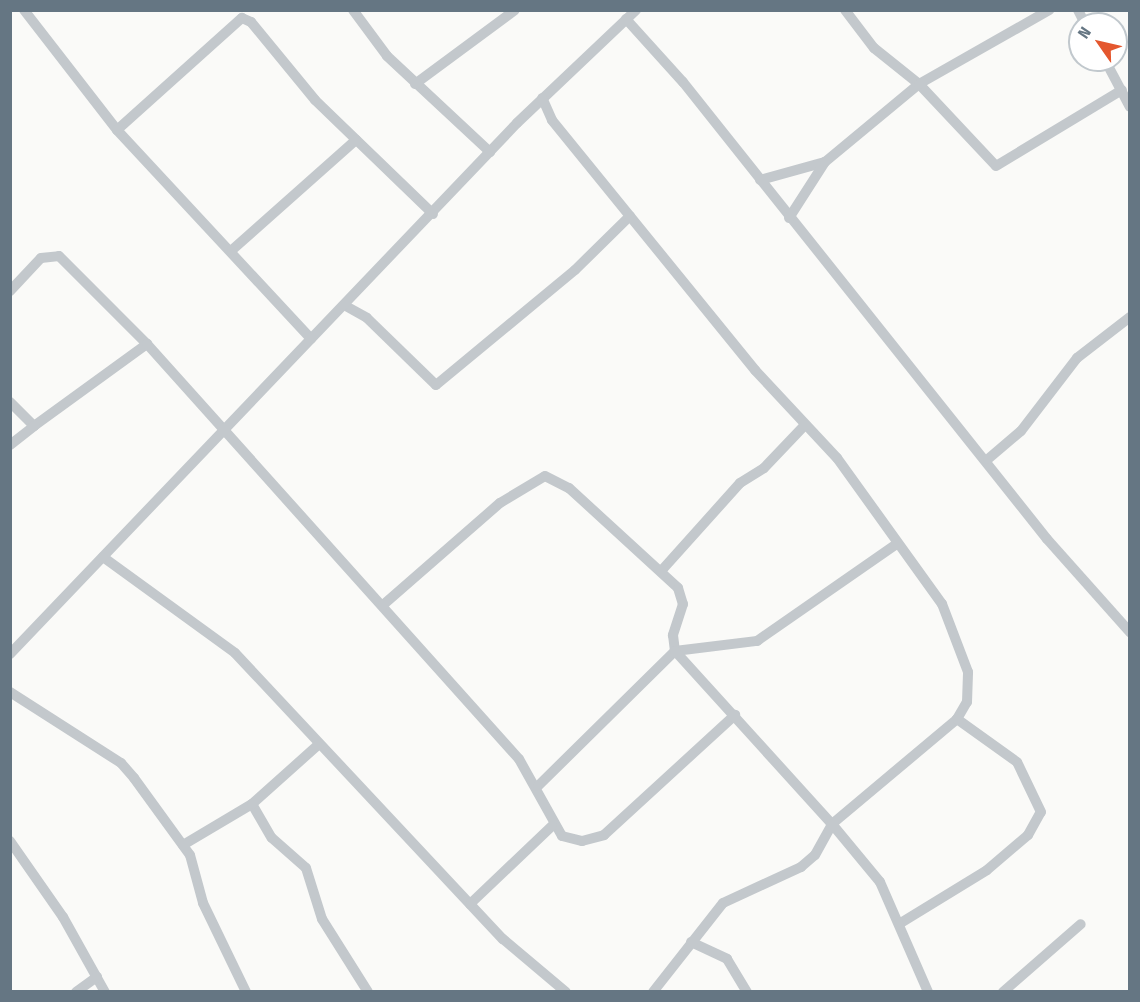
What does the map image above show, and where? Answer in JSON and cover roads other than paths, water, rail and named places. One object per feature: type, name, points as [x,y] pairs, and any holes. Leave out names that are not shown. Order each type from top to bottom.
[{"type":"street","points":[[24,10],[117,129],[232,250],[311,339]]},
{"type":"street","points":[[353,10],[415,84],[490,153]]},
{"type":"street","points":[[415,84],[515,10]]},
{"type":"street","points":[[10,654],[224,427],[433,214],[542,98],[636,10]]},
{"type":"street","points":[[845,10],[874,48],[919,84],[996,166],[1122,90]]},
{"type":"street","points":[[789,218],[825,162],[919,84],[1049,10]]},
{"type":"street","points":[[117,129],[242,18],[356,140],[433,214]]},
{"type":"street","points":[[626,19],[988,459],[1047,539],[1130,632]]},
{"type":"street","points":[[1112,72],[1130,107]]},
{"type":"street","points":[[542,98],[552,120],[630,216],[805,424],[837,458],[895,545],[942,603],[964,653],[966,702],[957,719],[832,824],[801,867],[734,895],[691,942],[653,992]]},
{"type":"street","points":[[232,250],[356,140]]},
{"type":"street","points":[[760,180],[825,162]]},
{"type":"street","points":[[344,305],[367,318],[436,385],[575,270],[630,216]]},
{"type":"street","points":[[10,291],[41,258],[59,256],[147,344],[383,605],[538,786],[552,826],[572,840],[604,835],[735,715]]},
{"type":"street","points":[[988,459],[1022,431],[1077,357],[1130,317]]},
{"type":"street","points":[[10,445],[147,344]]},
{"type":"street","points":[[10,402],[34,426]]},
{"type":"street","points":[[662,570],[740,483],[764,468],[805,424]]},
{"type":"street","points":[[383,605],[500,503],[545,476],[569,488],[643,560],[662,570],[678,588],[683,604],[673,635],[675,651],[832,824],[880,882],[928,992]]},
{"type":"street","points":[[538,786],[675,651],[757,641],[895,545]]},
{"type":"street","points":[[103,557],[235,653],[470,904],[566,992]]},
{"type":"street","points":[[10,693],[121,764],[183,845],[196,868],[202,903],[246,992]]},
{"type":"street","points":[[899,924],[987,870],[1028,836],[1041,812],[1017,762],[957,719]]},
{"type":"street","points":[[183,845],[252,804],[320,744]]},
{"type":"street","points":[[252,804],[273,838],[306,868],[322,919],[368,992]]},
{"type":"street","points":[[470,904],[552,826]]},
{"type":"street","points":[[10,841],[105,992]]},
{"type":"street","points":[[1003,992],[1082,924]]},
{"type":"street","points":[[691,942],[727,959],[747,992]]},
{"type":"street","points":[[76,992],[97,977]]}]
